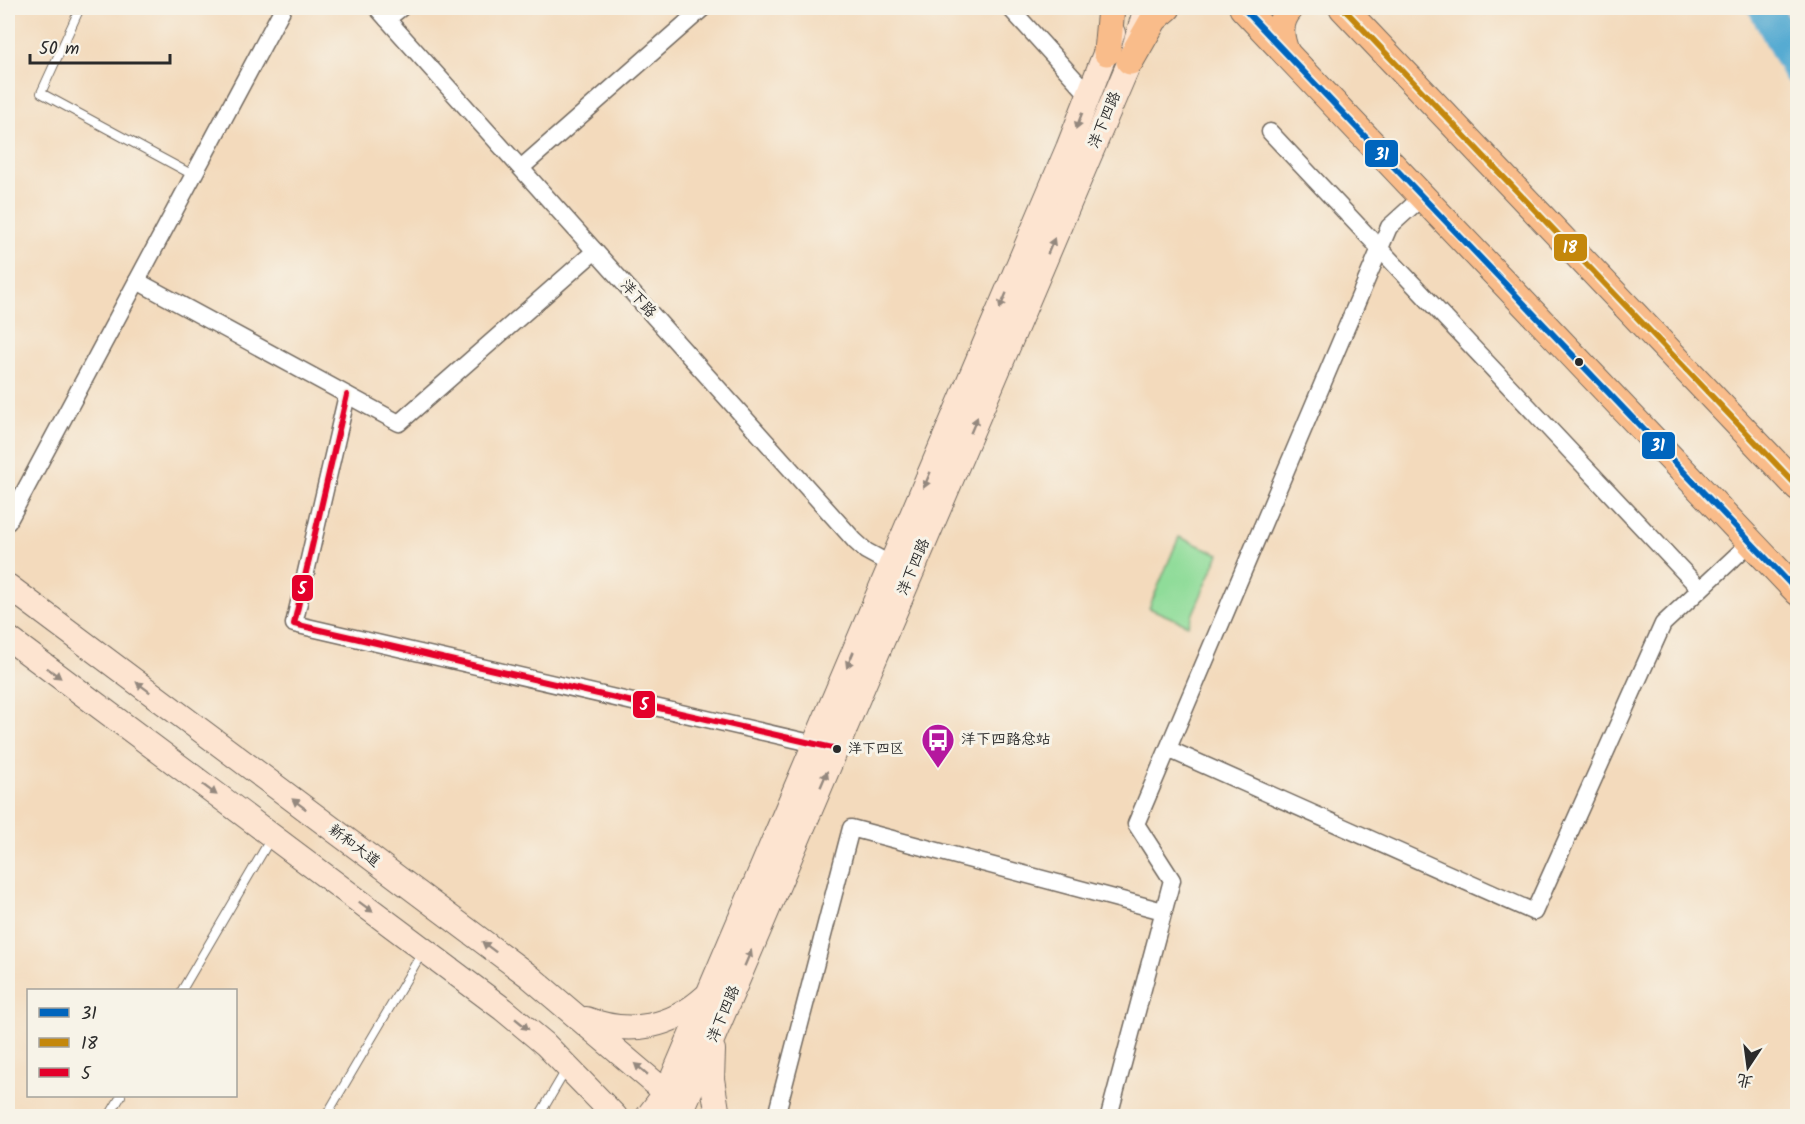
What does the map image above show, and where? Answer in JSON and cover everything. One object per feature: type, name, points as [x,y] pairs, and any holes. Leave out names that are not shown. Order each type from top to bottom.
[{"type":"main road","points":[[1111,8],[1118,56]]},
{"type":"main road","points":[[1118,56],[1167,8]]},
{"type":"main road","points":[[1243,8],[1797,592]]},
{"type":"main road","points":[[1286,53],[1280,31],[1282,19],[1290,8]]},
{"type":"main road","points":[[1343,8],[1797,487]]},
{"type":"street","points":[[8,522],[283,8]]},
{"type":"street","points":[[382,13],[400,8]]},
{"type":"street","points":[[521,168],[703,8]]},
{"type":"street","points":[[1010,8],[1089,95]]},
{"type":"street","name":"洋下四路","points":[[681,1114],[715,1035],[826,746],[1118,56],[1121,8]]},
{"type":"street","name":"洋下四路","points":[[901,569],[1089,95],[1118,56],[1146,8]]},
{"type":"street","name":"洋下路","points":[[382,13],[855,541],[866,551],[901,569]]},
{"type":"street","points":[[1270,132],[1700,589]]},
{"type":"street","points":[[1109,1116],[1172,880],[1136,824],[1389,227],[1422,197]]},
{"type":"street","points":[[137,281],[399,423],[595,251]]},
{"type":"street","points":[[346,395],[294,624],[826,746]]},
{"type":"street","points":[[1168,749],[1534,912],[1663,624],[1750,543]]},
{"type":"street","name":"新和大道","points":[[8,586],[573,1012],[667,1090],[681,1114]]},
{"type":"street","points":[[8,638],[511,1016],[545,1044],[615,1116]]},
{"type":"street","name":"洋下四路","points":[[648,1116],[667,1090],[708,994],[826,746]]},
{"type":"street","points":[[776,1116],[851,828],[1163,910]]},
{"type":"street","points":[[573,1012],[603,1025],[644,1027],[682,1014],[708,994]]},
{"type":"street","points":[[715,1035],[712,1079],[718,1116]]},
{"type":"lane","points":[[80,8],[41,93],[194,175]]},
{"type":"lane","points":[[183,989],[272,836]]},
{"type":"lane","points":[[326,1116],[423,950]]},
{"type":"lane","points":[[539,1116],[568,1067]]},
{"type":"lane","points":[[109,1116],[120,1097]]},
{"type":"green space","points":[[1179,537],[1219,554],[1188,625],[1149,608]]},
{"type":"waterway","points":[[1765,8],[1798,70]]},
{"type":"transit line","name":"31","points":[[1243,8],[1797,591]]},
{"type":"transit line","name":"18","points":[[1343,8],[1798,487]]},
{"type":"transit line","name":"5","points":[[347,395],[294,624],[837,749]]},
{"type":"place","name":"洋下四区","points":[[837,749]]},
{"type":"place","name":"洋下四路总站","points":[[938,769]]}]
